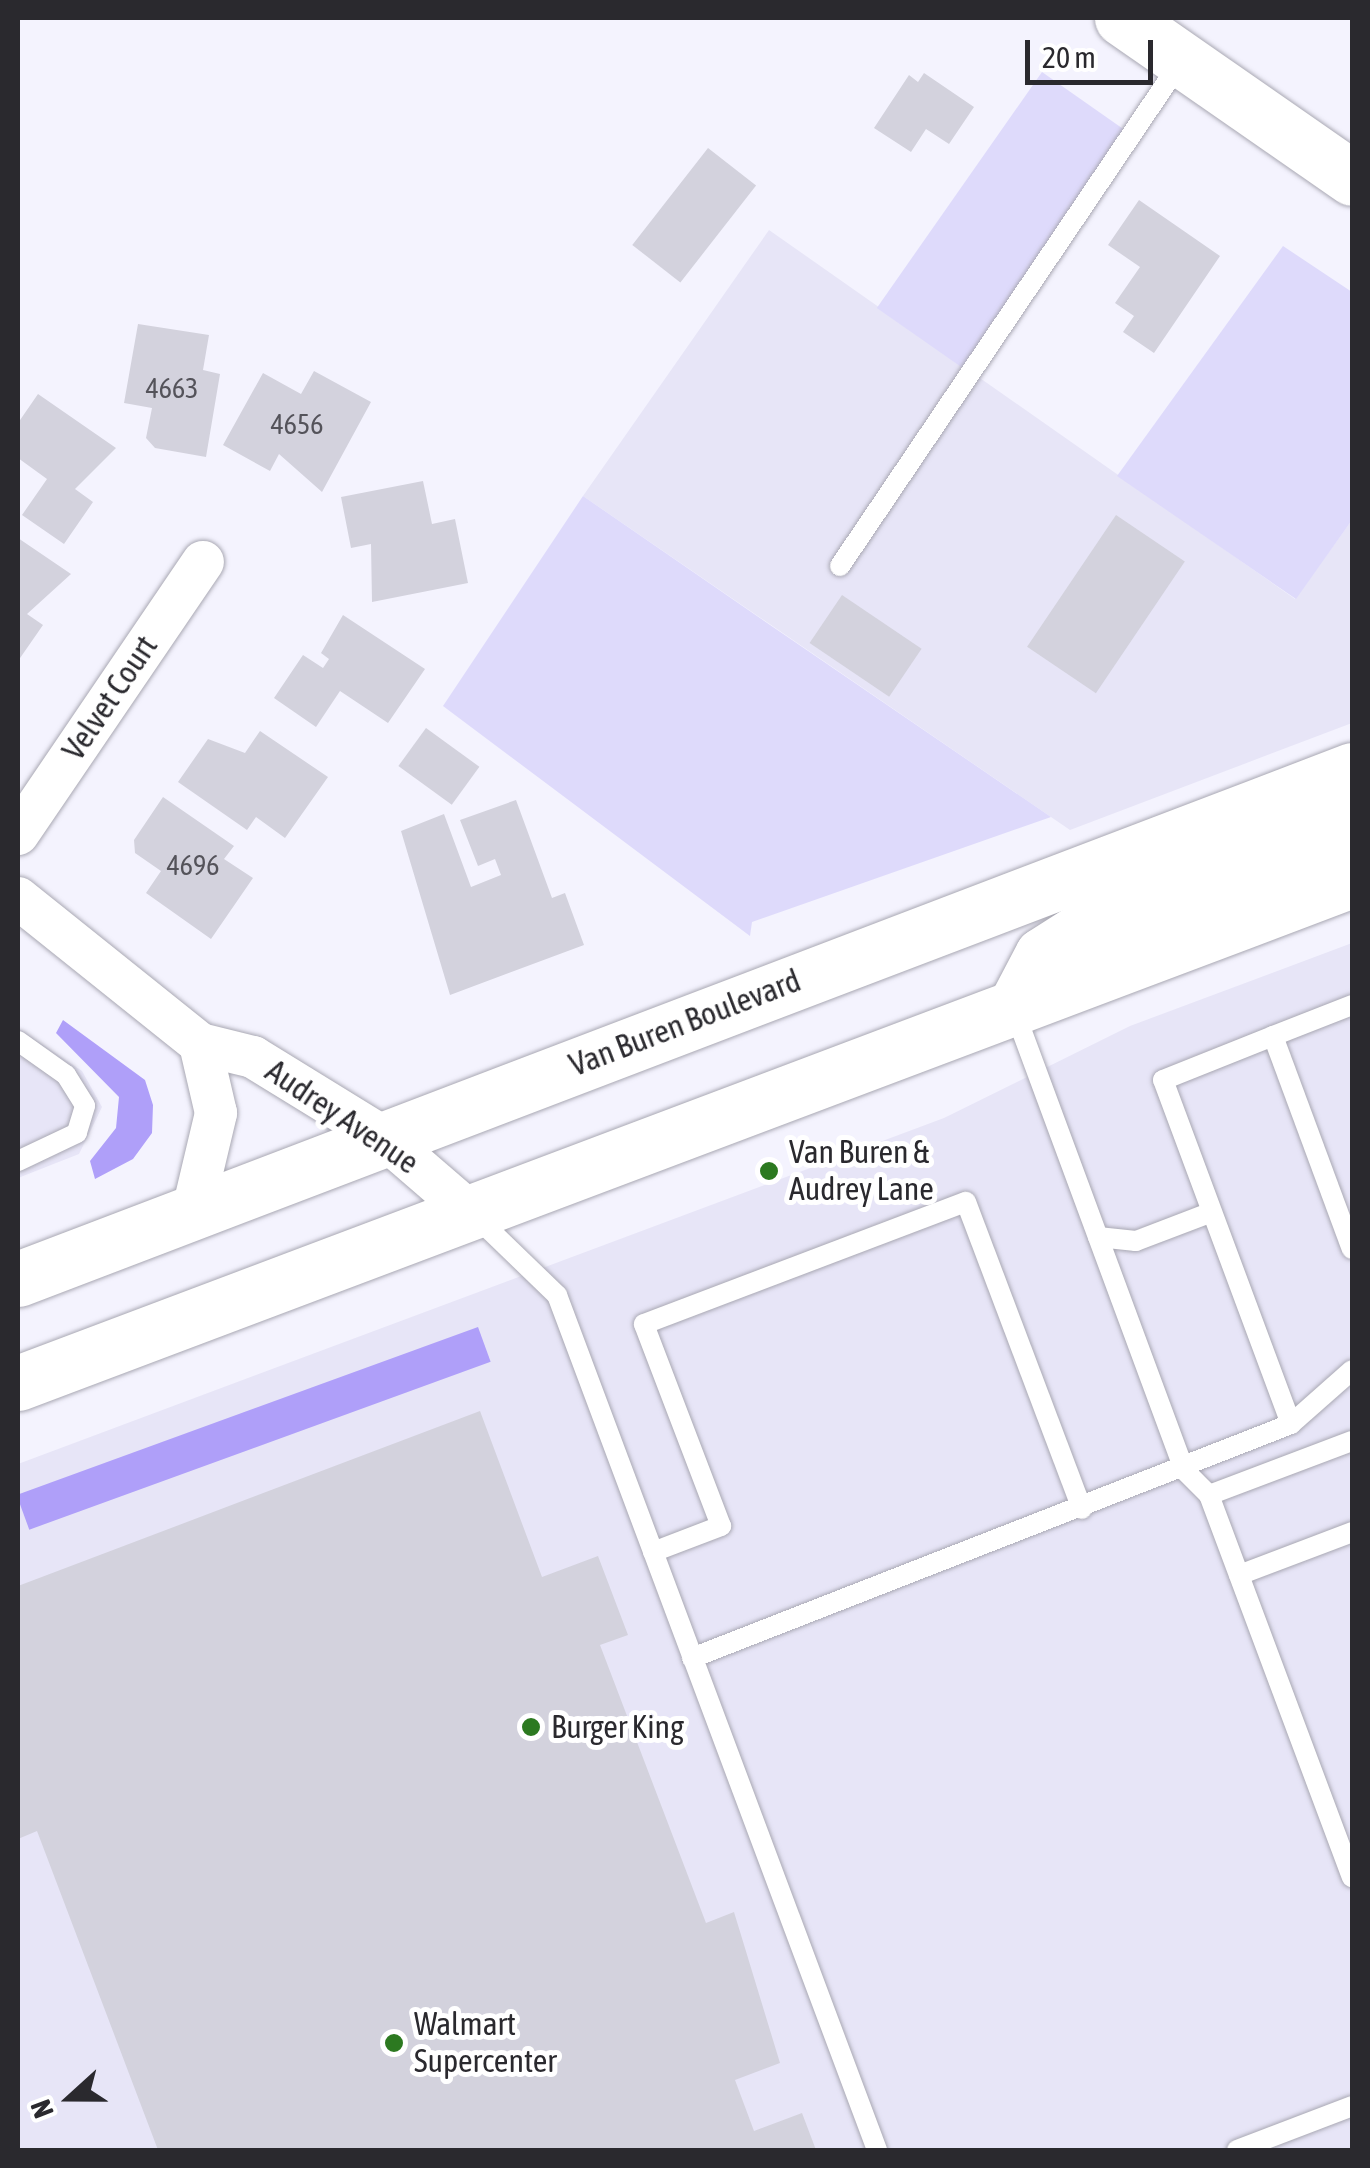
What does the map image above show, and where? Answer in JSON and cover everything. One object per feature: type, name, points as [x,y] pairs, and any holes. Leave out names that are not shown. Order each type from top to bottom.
[{"type":"main road","points":[[1122,18],[1352,178]]},
{"type":"main road","name":"Van Buren Boulevard","points":[[18,1278],[1352,770]]},
{"type":"main road","points":[[1014,1008],[1042,955],[1088,926],[1352,825]]},
{"type":"main road","points":[[18,1382],[1352,880]]},
{"type":"street","name":"Velvet Court","points":[[18,834],[204,562]]},
{"type":"street","name":"Audrey Avenue","points":[[18,898],[200,1044],[253,1057],[383,1137],[471,1213]]},
{"type":"street","name":"Audrey Avenue","points":[[192,1214],[216,1114],[200,1044]]},
{"type":"lane","points":[[840,566],[1184,58]]},
{"type":"lane","points":[[1291,1424],[1163,1080],[1352,1005]]},
{"type":"lane","points":[[1014,1008],[1184,1470],[1209,1495],[1352,1877]]},
{"type":"lane","points":[[1273,1036],[1352,1249]]},
{"type":"lane","points":[[18,1042],[66,1076],[85,1106],[77,1133],[18,1161]]},
{"type":"lane","points":[[653,1552],[720,1526],[644,1324],[966,1202],[1082,1509]]},
{"type":"lane","points":[[1098,1236],[1136,1240],[1212,1212]]},
{"type":"lane","points":[[471,1213],[557,1295],[877,2150]]},
{"type":"lane","points":[[692,1658],[1184,1470],[1291,1424],[1352,1370]]},
{"type":"lane","points":[[1209,1495],[1344,1445],[1352,1427]]},
{"type":"lane","points":[[1239,1575],[1352,1532]]},
{"type":"lane","points":[[1236,2150],[1352,2106]]},
{"type":"shaded area","points":[[1042,72],[1127,132],[962,368],[877,308]]},
{"type":"shaded area","points":[[769,230],[1295,599],[1352,520],[1352,723],[1070,830],[583,496]]},
{"type":"shaded area","points":[[1283,246],[1352,292],[1352,520],[1296,599],[1117,476]]},
{"type":"shaded area","points":[[583,496],[1051,817],[752,922],[750,936],[443,706]]},
{"type":"shaded area","points":[[1352,943],[1352,2150],[18,2150],[18,1464],[944,1118],[1130,1026]]},
{"type":"shaded area","points":[[63,1020],[145,1080],[153,1105],[152,1133],[133,1159],[95,1179],[90,1161],[116,1128],[119,1097],[56,1033]]},
{"type":"shaded area","points":[[18,1028],[82,1071],[102,1107],[79,1154],[18,1178]]},
{"type":"shaded area","points":[[478,1327],[491,1362],[29,1530],[18,1494]]},
{"type":"building","points":[[924,73],[974,107],[949,144],[926,129],[911,152],[874,128],[909,75],[918,82]]},
{"type":"building","points":[[708,148],[756,186],[680,282],[632,245]]},
{"type":"building","points":[[1139,200],[1220,256],[1154,353],[1123,332],[1134,316],[1115,303],[1140,267],[1108,245]]},
{"type":"building","points":[[138,324],[209,335],[203,370],[220,374],[206,457],[155,448],[146,438],[152,408],[124,403]]},
{"type":"building","points":[[314,371],[371,402],[322,492],[279,454],[270,471],[223,445],[263,373],[301,394]]},
{"type":"building","points":[[38,394],[116,448],[75,489],[93,502],[64,544],[22,515],[47,479],[18,458],[18,423]]},
{"type":"building","points":[[423,481],[432,524],[455,519],[468,583],[372,602],[371,544],[351,548],[341,497]]},
{"type":"building","points":[[1116,515],[1185,561],[1096,693],[1027,647]]},
{"type":"building","points":[[18,538],[71,574],[27,614],[43,625],[18,661]]},
{"type":"building","points":[[842,595],[922,649],[889,697],[810,643]]},
{"type":"building","points":[[343,615],[425,669],[388,723],[340,691],[316,727],[274,698],[303,655],[323,668],[329,659],[321,653]]},
{"type":"building","points":[[426,728],[479,767],[452,805],[398,766]]},
{"type":"building","points":[[260,731],[328,777],[285,838],[256,817],[247,830],[178,782],[208,739],[245,753]]},
{"type":"building","points":[[163,797],[234,846],[224,859],[253,878],[211,939],[146,893],[161,871],[135,853],[134,840]]},
{"type":"building","points":[[516,800],[552,898],[565,893],[584,945],[450,995],[401,831],[444,814],[471,887],[501,875],[495,859],[478,866],[460,820]]},
{"type":"building","points":[[480,1411],[542,1577],[598,1556],[628,1635],[600,1645],[706,1923],[734,1912],[780,2063],[735,2080],[754,2131],[802,2113],[816,2150],[158,2150],[37,1831],[18,1839],[18,1586]]},
{"type":"place","name":"Van Buren & Audrey Lane","points":[[769,1171]]},
{"type":"place","name":"Burger King","points":[[531,1727]]},
{"type":"place","name":"Walmart Supercenter","points":[[394,2043]]}]
